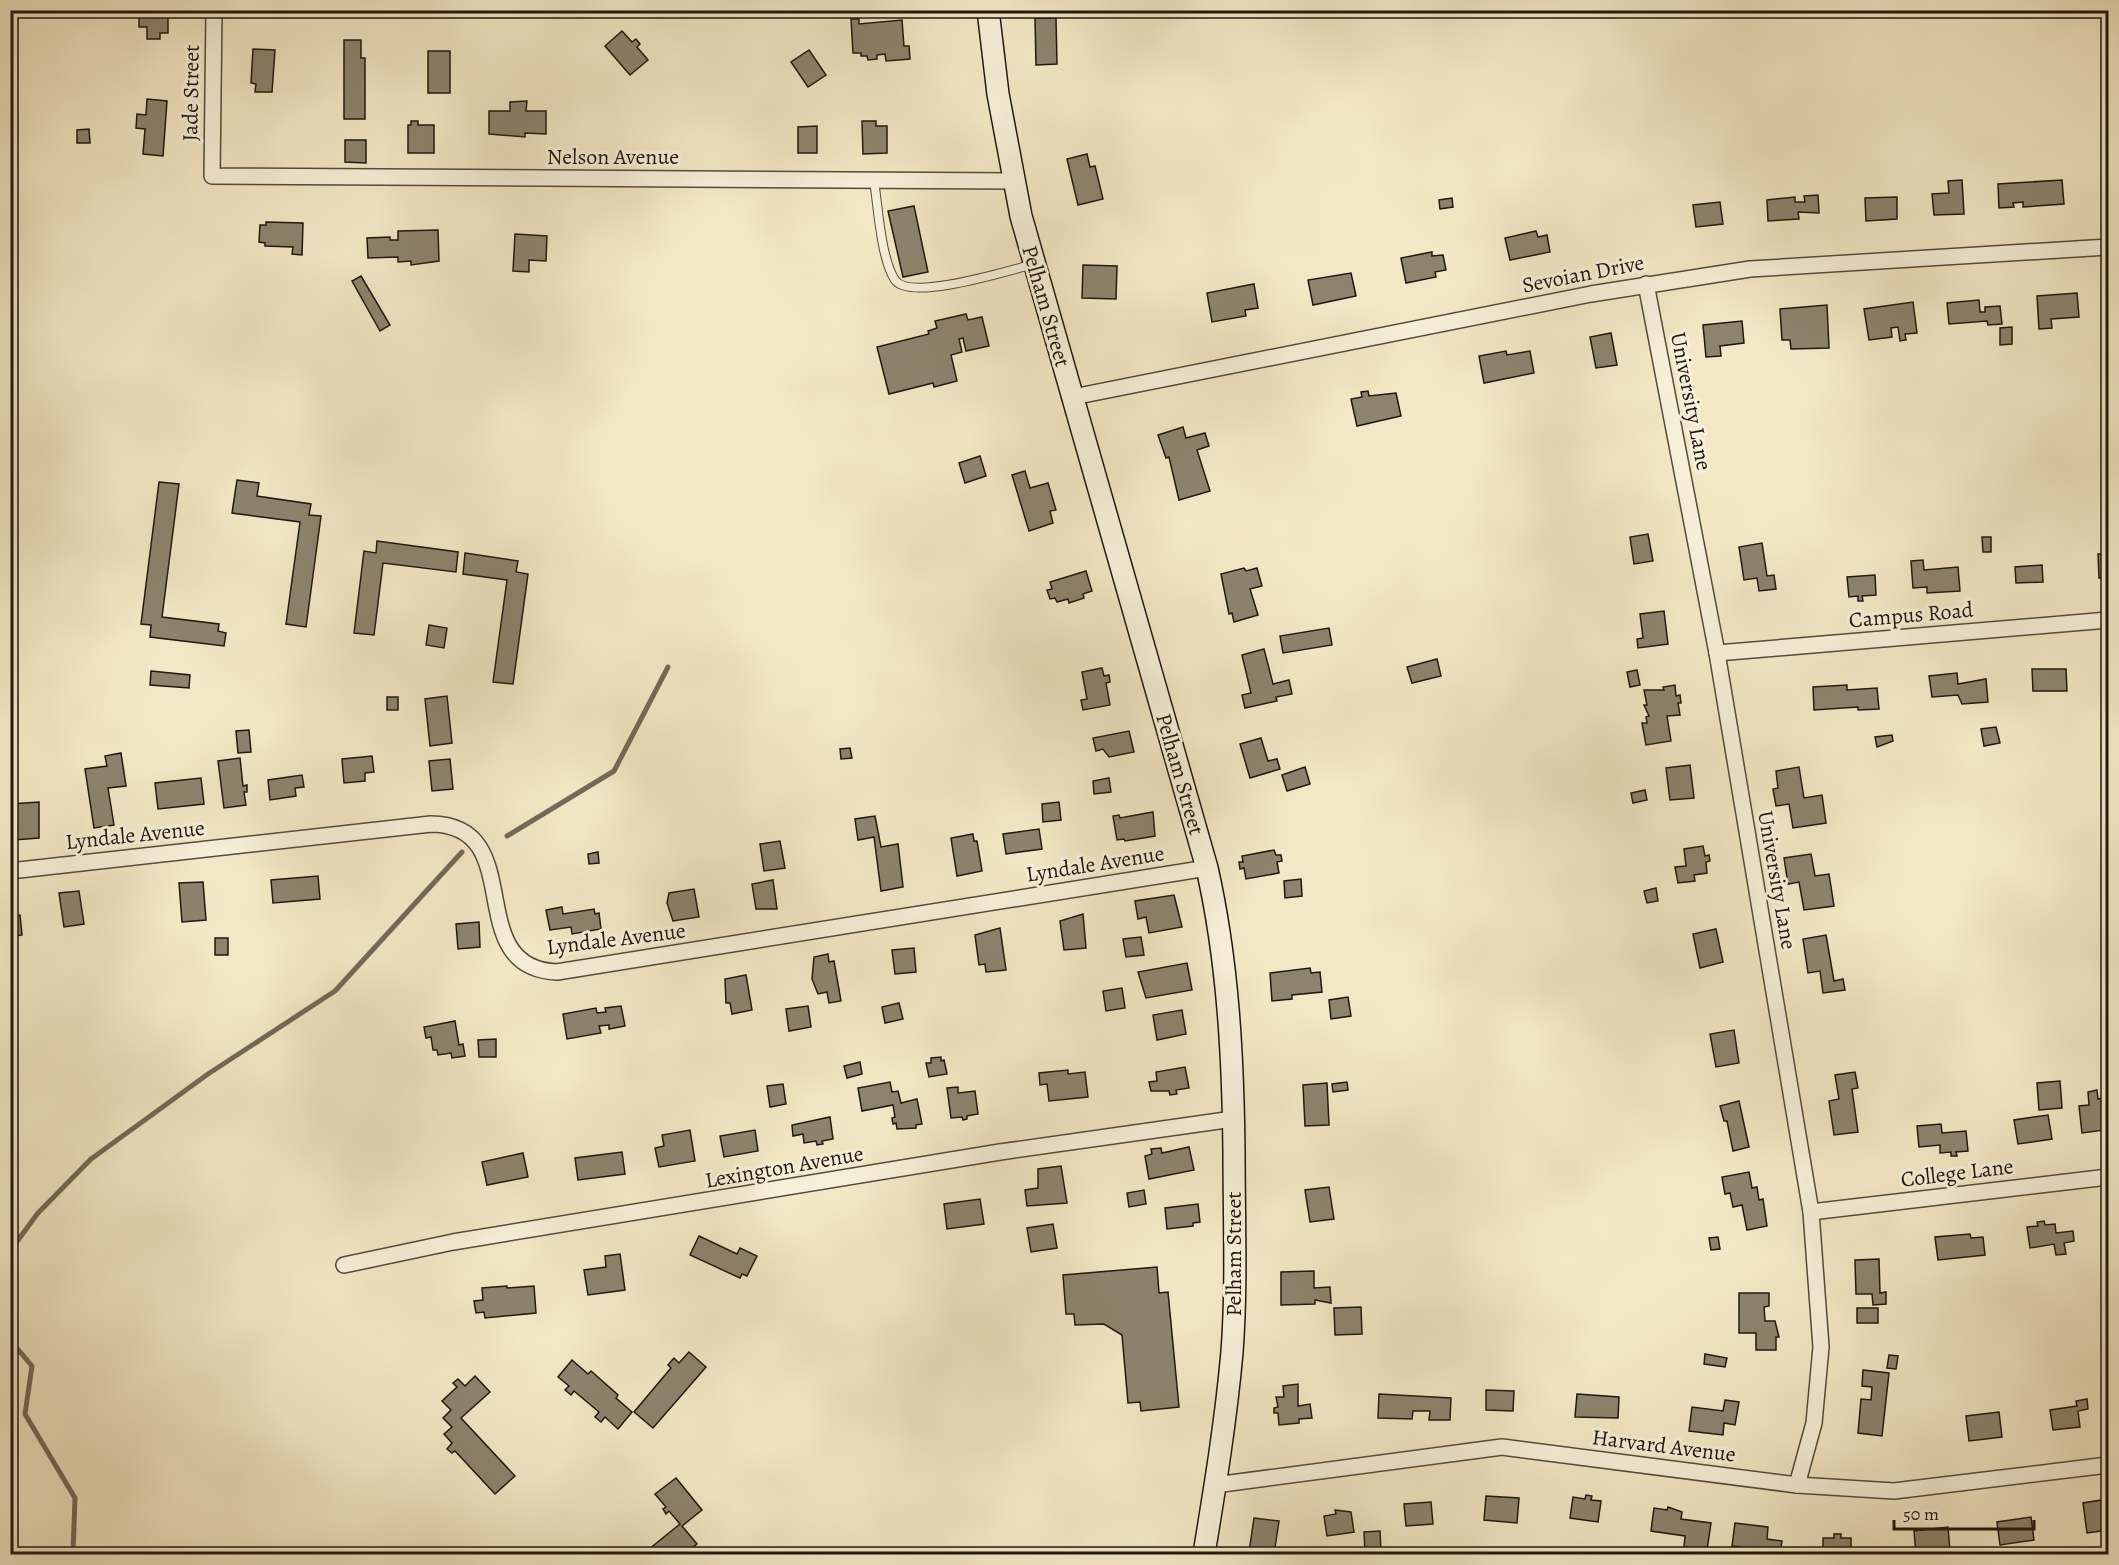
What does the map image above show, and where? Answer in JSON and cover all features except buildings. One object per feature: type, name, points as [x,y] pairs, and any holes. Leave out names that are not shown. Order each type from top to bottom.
[{"type":"street","name":"Jade Street","points":[[212,176],[214,10]]},
{"type":"street","name":"Pelham Street","points":[[988,10],[998,94],[1014,181],[1035,264],[1207,868],[1225,964],[1233,1119],[1235,1256],[1232,1350],[1204,1554]]},
{"type":"street","name":"Nelson Avenue","points":[[212,176],[1014,181]]},
{"type":"street","name":"Sevoian Drive","points":[[1073,397],[1646,284],[1750,269],[2109,247]]},
{"type":"street","name":"University Lane","points":[[1646,284],[1717,652],[1811,1212],[1821,1347],[1814,1423],[1797,1485]]},
{"type":"street","name":"Campus Road","points":[[1717,652],[2109,620]]},
{"type":"street","name":"Lyndale Avenue","points":[[10,871],[431,824],[448,825],[470,837],[486,858],[502,935],[512,952],[531,967],[557,972],[1207,868]]},
{"type":"street","name":"Lexington Avenue","points":[[344,1265],[453,1242],[1000,1152],[1233,1119]]},
{"type":"street","name":"College Lane","points":[[1811,1212],[2109,1177]]},
{"type":"street","name":"Harvard Avenue","points":[[1215,1485],[1502,1447],[1797,1485],[1894,1491],[2109,1465]]},
{"type":"lane","points":[[874,180],[883,245],[895,281],[905,288],[924,290],[1035,264]]},
{"type":"waterway","points":[[507,836],[614,771],[668,667]]},
{"type":"waterway","points":[[10,1251],[38,1213],[91,1159],[208,1074],[335,991],[462,852]]},
{"type":"waterway","points":[[10,1340],[32,1366],[25,1414],[75,1498],[73,1554]]}]
